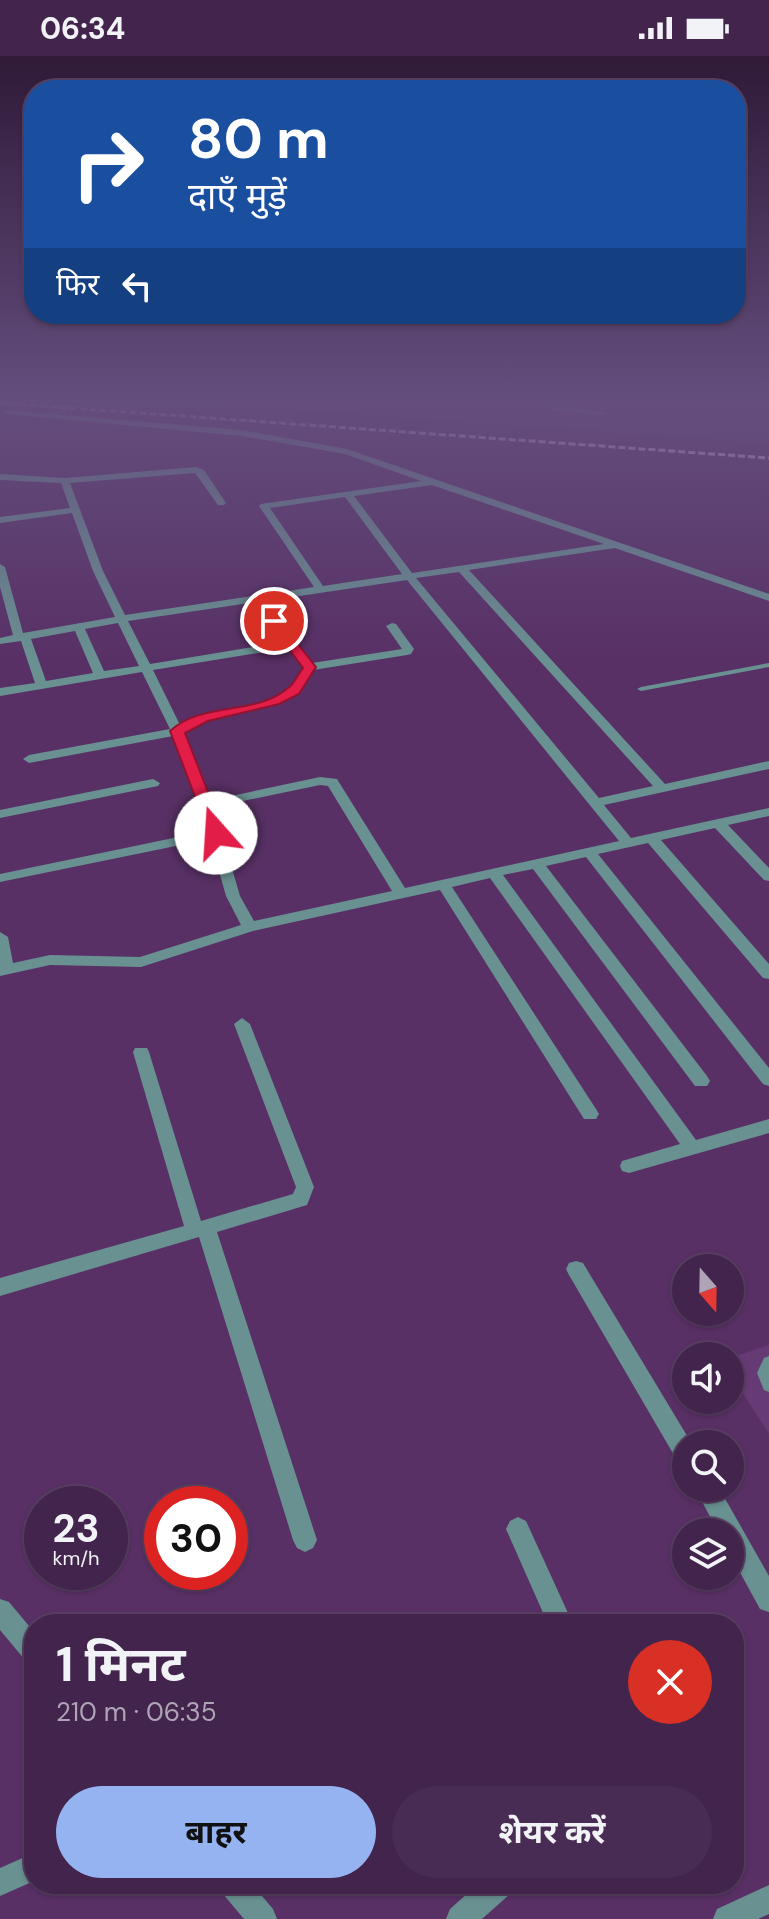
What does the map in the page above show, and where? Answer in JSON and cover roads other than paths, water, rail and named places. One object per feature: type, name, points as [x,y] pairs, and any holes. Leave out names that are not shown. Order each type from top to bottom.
[{"type":"street","points":[[67,486],[98,571],[177,731],[207,805],[229,885],[250,927]]},
{"type":"street","points":[[210,486],[221,503]]},
{"type":"street","points":[[320,589],[263,508],[273,503],[405,486]]},
{"type":"street","points":[[448,486],[769,598]]},
{"type":"street","points":[[347,493],[409,576],[628,843]]},
{"type":"street","points":[[0,520],[76,510]]},
{"type":"street","points":[[0,641],[123,619],[617,545]]},
{"type":"street","points":[[0,567],[22,638],[42,685]]},
{"type":"street","points":[[462,569],[663,789]]},
{"type":"street","points":[[258,598],[309,667]]},
{"type":"street","points":[[29,759],[177,731],[203,718],[287,696],[309,667],[407,652],[392,626]]},
{"type":"street","points":[[79,627],[100,676]]},
{"type":"street","points":[[0,692],[290,644]]},
{"type":"street","points":[[596,803],[769,765]]},
{"type":"street","points":[[207,805],[320,781],[332,782],[401,894]]},
{"type":"street","points":[[0,814],[153,783]]},
{"type":"street","points":[[0,937],[4,970],[50,960],[141,962],[250,927],[718,823],[765,817]]},
{"type":"street","points":[[718,823],[769,877]]},
{"type":"street","points":[[0,878],[216,833]]},
{"type":"street","points":[[651,838],[769,974]]},
{"type":"street","points":[[589,852],[769,1080]]},
{"type":"street","points":[[537,864],[701,1081]]},
{"type":"street","points":[[494,873],[692,1148]]},
{"type":"street","points":[[444,885],[590,1114]]},
{"type":"street","points":[[0,1287],[291,1204],[304,1194],[305,1187],[242,1024]]},
{"type":"street","points":[[141,1052],[305,1540]]},
{"type":"street","points":[[629,1166],[769,1126]]},
{"type":"street","points":[[576,1269],[672,1430]]},
{"type":"street","points":[[714,1502],[769,1600]]},
{"type":"street","points":[[518,1529],[556,1614]]},
{"type":"street","points":[[0,1611],[24,1639]]},
{"type":"street","points":[[0,1882],[24,1871]]},
{"type":"street","points":[[242,1894],[263,1919]]},
{"type":"street","points":[[460,1919],[489,1894]]},
{"type":"street","points":[[727,1919],[769,1899]]},
{"type":"lane","points":[[641,689],[769,665]]},
{"type":"lane","points":[[769,1363],[764,1373],[769,1385]]}]
